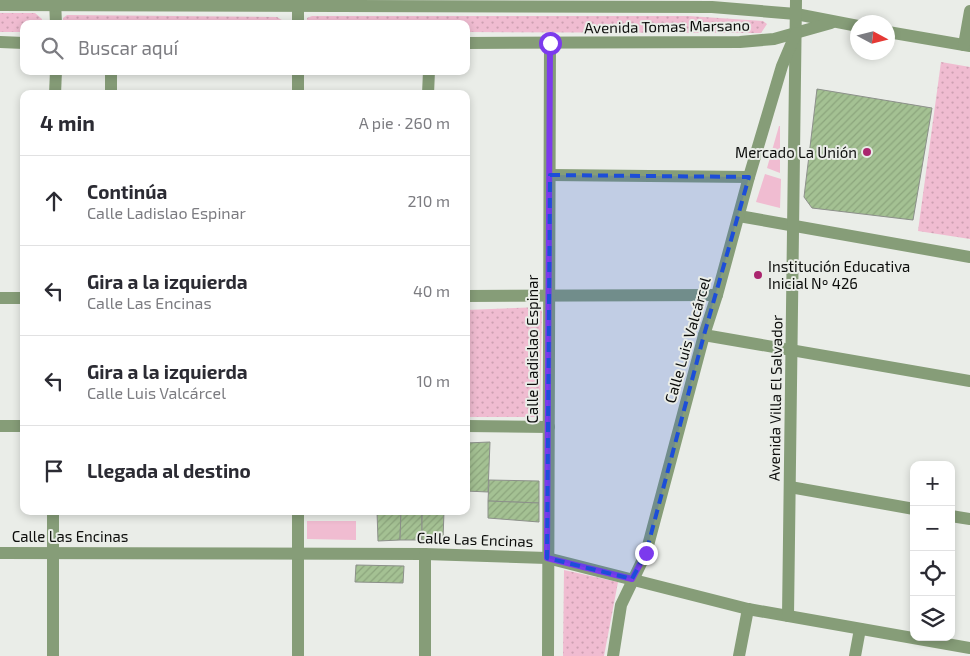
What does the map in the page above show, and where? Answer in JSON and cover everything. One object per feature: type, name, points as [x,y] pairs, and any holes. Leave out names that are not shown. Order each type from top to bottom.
[{"type":"street","name":"Avenida Villa El Salvador","points":[[788,616],[796,0]]},
{"type":"street","name":"Avenida Tomas Marsano","points":[[0,4],[56,2],[549,3],[712,7],[796,14],[850,25]]},
{"type":"street","points":[[56,2],[56,20]]},
{"type":"street","points":[[298,3],[298,20]]},
{"type":"street","points":[[895,33],[967,46],[970,11]]},
{"type":"street","name":"Avenida Tomas Marsano","points":[[470,43],[740,42],[774,39],[835,22]]},
{"type":"street","name":"Calle Luis Valcárcel","points":[[613,656],[621,605],[646,553],[704,335],[717,295],[749,177],[782,66],[796,33]]},
{"type":"street","points":[[0,42],[20,42]]},
{"type":"street","name":"Calle Ladislao Espinar","points":[[548,656],[550,43]]},
{"type":"street","points":[[56,75],[56,90]]},
{"type":"street","points":[[111,75],[111,90]]},
{"type":"street","points":[[298,75],[298,90]]},
{"type":"street","points":[[428,90],[429,75]]},
{"type":"street","points":[[550,175],[749,177]]},
{"type":"street","points":[[739,216],[970,256]]},
{"type":"street","points":[[470,296],[717,295]]},
{"type":"street","points":[[0,298],[20,298]]},
{"type":"street","points":[[704,335],[970,382]]},
{"type":"street","points":[[0,426],[20,426]]},
{"type":"street","points":[[470,426],[548,427]]},
{"type":"street","points":[[790,487],[910,508]]},
{"type":"street","points":[[53,515],[53,656]]},
{"type":"street","points":[[298,515],[298,656]]},
{"type":"street","points":[[955,517],[970,519]]},
{"type":"street","name":"Calle Las Encinas","points":[[0,553],[425,554],[547,558],[748,609],[970,648]]},
{"type":"street","points":[[425,554],[425,656]]},
{"type":"street","points":[[739,656],[748,609]]},
{"type":"street","points":[[855,656],[860,629]]},
{"type":"highlighted area","points":[[550,175],[749,177],[704,335],[646,553],[632,579],[547,558]]},
{"type":"shaded area","points":[[0,13],[35,13],[42,19],[20,20],[20,32],[0,32]]},
{"type":"shaded area","points":[[67,15],[277,17],[282,20],[63,20]]},
{"type":"shaded area","points":[[312,16],[689,16],[763,21],[767,24],[761,33],[470,32],[470,20],[307,20],[307,18]]},
{"type":"shaded area","points":[[941,62],[970,67],[970,239],[918,231]]},
{"type":"shaded area","points":[[780,126],[780,173],[767,168]]},
{"type":"shaded area","points":[[765,174],[781,179],[780,208],[756,202]]},
{"type":"shaded area","points":[[542,307],[540,417],[470,417],[470,310]]},
{"type":"shaded area","points":[[307,521],[356,521],[356,540],[307,539]]},
{"type":"shaded area","points":[[564,570],[618,582],[604,656],[563,656]]},
{"type":"building","name":"Mercado La Unión","points":[[817,89],[932,108],[913,220],[812,208],[804,197]]},
{"type":"building","points":[[490,442],[488,492],[470,491],[470,443]]},
{"type":"building","points":[[489,480],[539,481],[539,503],[488,501]]},
{"type":"building","points":[[488,501],[539,503],[539,522],[488,518]]},
{"type":"building","points":[[377,515],[401,515],[400,540],[378,541]]},
{"type":"building","points":[[401,515],[422,515],[422,540],[400,540]]},
{"type":"building","points":[[422,515],[444,515],[443,540],[422,540]]},
{"type":"building","points":[[356,565],[404,566],[403,583],[355,582]]},
{"type":"place","name":"Mercado La Unión","points":[[867,152]]},
{"type":"place","name":"Institución Educativa Inicial Nº 426","points":[[758,275]]},
{"type":"route","points":[[550,43],[547,558],[632,579],[646,553]]}]
